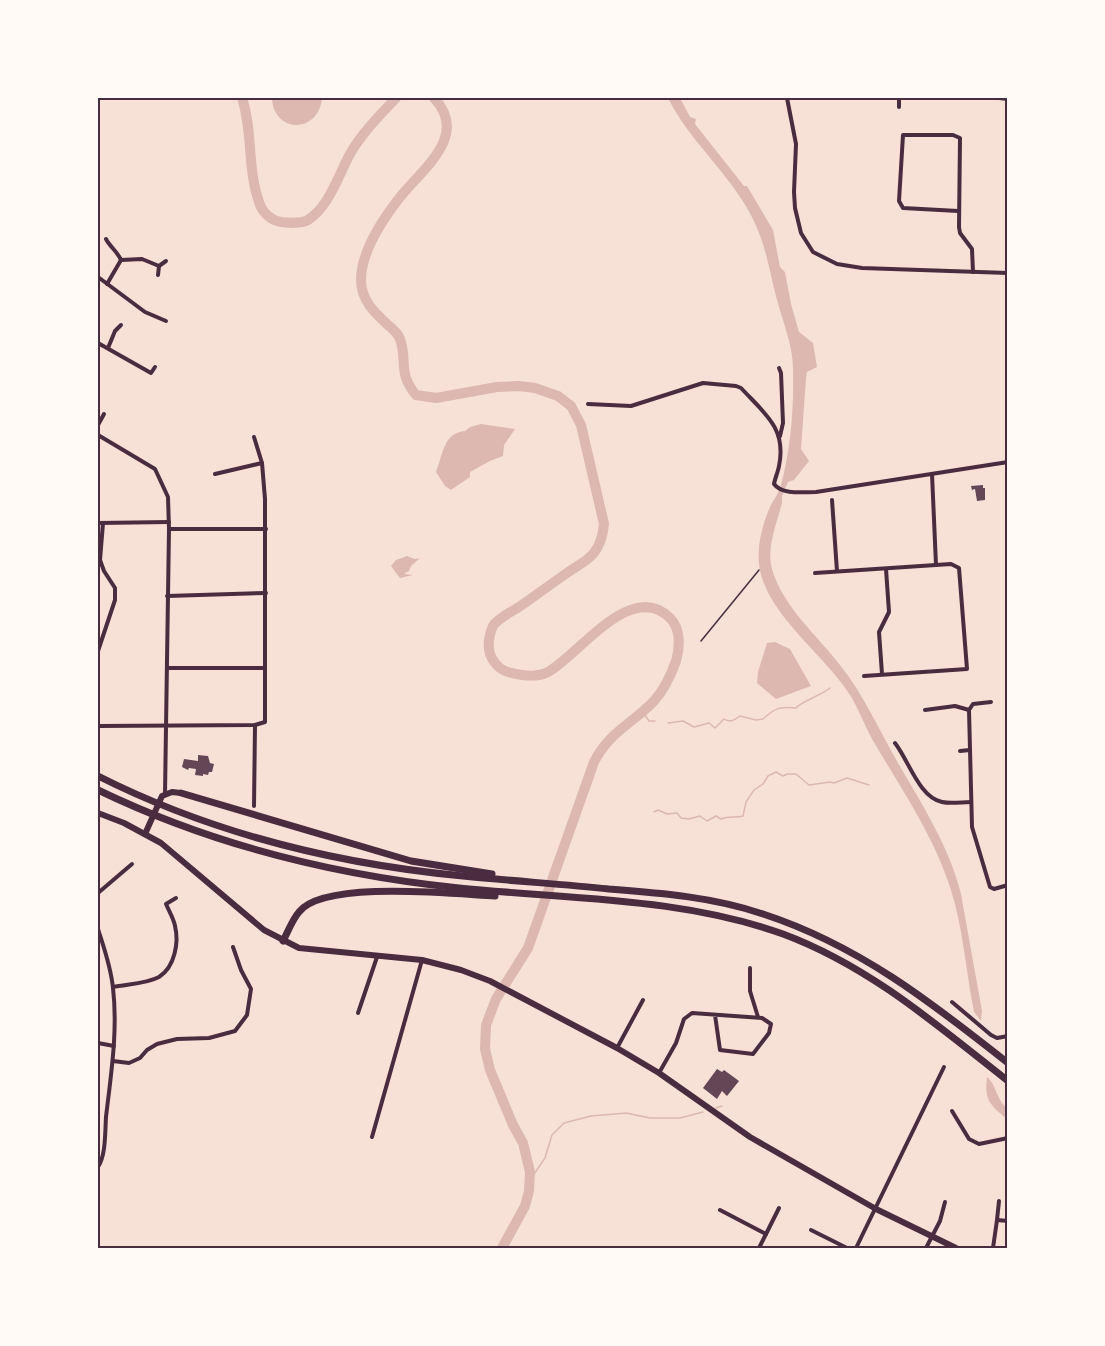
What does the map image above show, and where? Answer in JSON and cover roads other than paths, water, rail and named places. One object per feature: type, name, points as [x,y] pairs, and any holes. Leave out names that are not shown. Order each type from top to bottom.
[{"type":"highway","points":[[98,776],[129,792],[192,817],[247,835],[355,861],[669,894],[722,902],[763,914],[839,944],[902,982],[1008,1063]]},
{"type":"highway","points":[[98,790],[130,806],[243,848],[352,874],[459,891]]},
{"type":"highway","points":[[181,793],[411,861],[460,873]]},
{"type":"highway","points":[[283,941],[299,911],[312,902],[335,894],[362,891],[459,891],[617,902],[705,912],[747,922],[814,947],[893,991],[1008,1081]]},
{"type":"main road","points":[[145,834],[163,796],[172,792],[181,793]]},
{"type":"main road","points":[[98,813],[124,823],[161,843],[264,930],[283,941],[299,948],[422,960],[461,970],[490,981],[659,1073],[750,1137],[876,1209],[956,1248]]},
{"type":"street","points":[[787,98],[796,144],[795,208],[801,233],[813,252],[825,259],[848,266],[1008,273]]},
{"type":"street","points":[[899,98],[899,107]]},
{"type":"street","points":[[999,98],[1008,99]]},
{"type":"street","points":[[958,211],[903,208],[901,206],[899,201],[903,135],[953,135],[960,138],[958,211],[960,233],[972,249],[973,272]]},
{"type":"street","points":[[106,239],[121,260]]},
{"type":"street","points":[[101,249],[109,246]]},
{"type":"street","points":[[121,260],[142,259],[159,266]]},
{"type":"street","points":[[107,284],[121,260]]},
{"type":"street","points":[[158,275],[159,266],[166,261]]},
{"type":"street","points":[[98,277],[145,312],[166,321]]},
{"type":"street","points":[[108,348],[114,333],[121,325]]},
{"type":"street","points":[[109,331],[114,333]]},
{"type":"street","points":[[98,343],[151,373],[156,379]]},
{"type":"street","points":[[151,373],[155,367]]},
{"type":"street","points":[[779,368],[783,423],[780,435],[780,464],[774,484],[777,488],[788,492],[816,492],[1008,462]]},
{"type":"street","points":[[588,404],[631,406],[704,383],[736,386],[741,388],[774,423],[780,435]]},
{"type":"street","points":[[98,426],[104,414]]},
{"type":"street","points":[[98,435],[155,469],[168,497],[170,529],[163,796]]},
{"type":"street","points":[[98,726],[255,725],[265,722],[266,529],[262,463],[254,437]]},
{"type":"street","points":[[215,474],[262,463]]},
{"type":"street","points":[[932,474],[936,565]]},
{"type":"street","points":[[832,500],[837,571]]},
{"type":"street","points":[[98,651],[115,600],[115,588],[100,560],[100,523],[169,522]]},
{"type":"street","points":[[170,529],[266,529]]},
{"type":"street","points":[[815,573],[951,564],[959,568],[967,669],[864,676]]},
{"type":"street","points":[[882,674],[879,632],[889,612],[886,569]]},
{"type":"street","points":[[167,596],[266,593]]},
{"type":"street","points":[[166,668],[265,668]]},
{"type":"street","points":[[991,702],[973,704],[969,710],[972,826],[990,886],[994,888],[1008,885]]},
{"type":"street","points":[[925,710],[955,706],[969,710]]},
{"type":"street","points":[[254,806],[255,725]]},
{"type":"street","points":[[895,742],[927,795],[945,803],[971,802]]},
{"type":"street","points":[[903,753],[910,748]]},
{"type":"street","points":[[960,751],[970,750]]},
{"type":"street","points":[[98,893],[132,864]]},
{"type":"street","points":[[113,987],[158,977],[165,971],[177,948],[175,926],[166,904],[176,898]]},
{"type":"street","points":[[98,929],[113,987],[115,1019],[113,1061],[102,1152],[98,1167]]},
{"type":"street","points":[[113,1061],[129,1063],[140,1058],[157,1044],[177,1039],[209,1038],[235,1031],[247,1015],[251,989],[241,970],[233,946]]},
{"type":"street","points":[[358,1013],[377,957]]},
{"type":"street","points":[[372,1137],[422,960]]},
{"type":"street","points":[[750,968],[750,991],[758,1018]]},
{"type":"street","points":[[616,1048],[643,1000]]},
{"type":"street","points":[[952,1002],[991,1035],[997,1038],[1008,1036]]},
{"type":"street","points":[[659,1073],[676,1043],[684,1019],[692,1014],[715,1015],[762,1018],[771,1024],[769,1033],[753,1054],[720,1050],[715,1015]]},
{"type":"street","points":[[98,1043],[114,1046]]},
{"type":"street","points":[[856,1248],[944,1067]]},
{"type":"street","points":[[952,1112],[969,1139],[979,1144],[1008,1138]]},
{"type":"street","points":[[993,1248],[999,1201]]},
{"type":"street","points":[[926,1248],[940,1221],[945,1202]]},
{"type":"street","points":[[759,1248],[779,1208]]},
{"type":"street","points":[[720,1210],[766,1234]]},
{"type":"street","points":[[997,1220],[1008,1221]]},
{"type":"street","points":[[812,1230],[847,1248]]},
{"type":"waterway","points":[[242,98],[248,123],[255,189],[260,206],[273,219],[295,223],[308,220],[322,207],[354,147],[396,98]]},
{"type":"waterway","points":[[434,98],[444,112],[447,126],[444,140],[438,153],[391,209],[373,238],[362,269],[363,294],[373,310],[399,337],[407,380],[416,395],[436,398],[497,387],[519,386],[535,388],[558,396],[571,406],[581,425],[604,524],[599,544],[590,557],[495,623],[489,640],[491,656],[504,671],[528,675],[544,674],[561,663],[606,624],[622,613],[639,608],[655,608],[670,618],[674,622],[679,638],[676,661],[661,692],[646,709],[607,743],[594,762],[528,948],[496,999],[486,1025],[485,1049],[490,1070],[523,1143],[530,1172],[525,1206],[502,1248]]},
{"type":"waterway","points":[[668,723],[683,721],[694,727],[709,723],[715,728],[724,719],[728,721],[740,716],[756,720],[763,719],[778,709],[796,708],[830,688]]},
{"type":"waterway","points":[[642,711],[649,721],[655,721]]},
{"type":"waterway","points":[[654,812],[658,810],[667,814],[677,813],[681,818],[689,819],[700,816],[707,821],[716,816],[721,819],[743,816],[746,802],[754,790],[763,784],[768,776],[776,772],[783,776],[796,774],[809,785],[834,783],[847,778],[869,785]]},
{"type":"waterway","points":[[716,1108],[722,1106]]},
{"type":"waterway","points":[[530,1180],[545,1158],[552,1135],[564,1123],[591,1116],[626,1113],[650,1118],[680,1118],[703,1112]]}]
